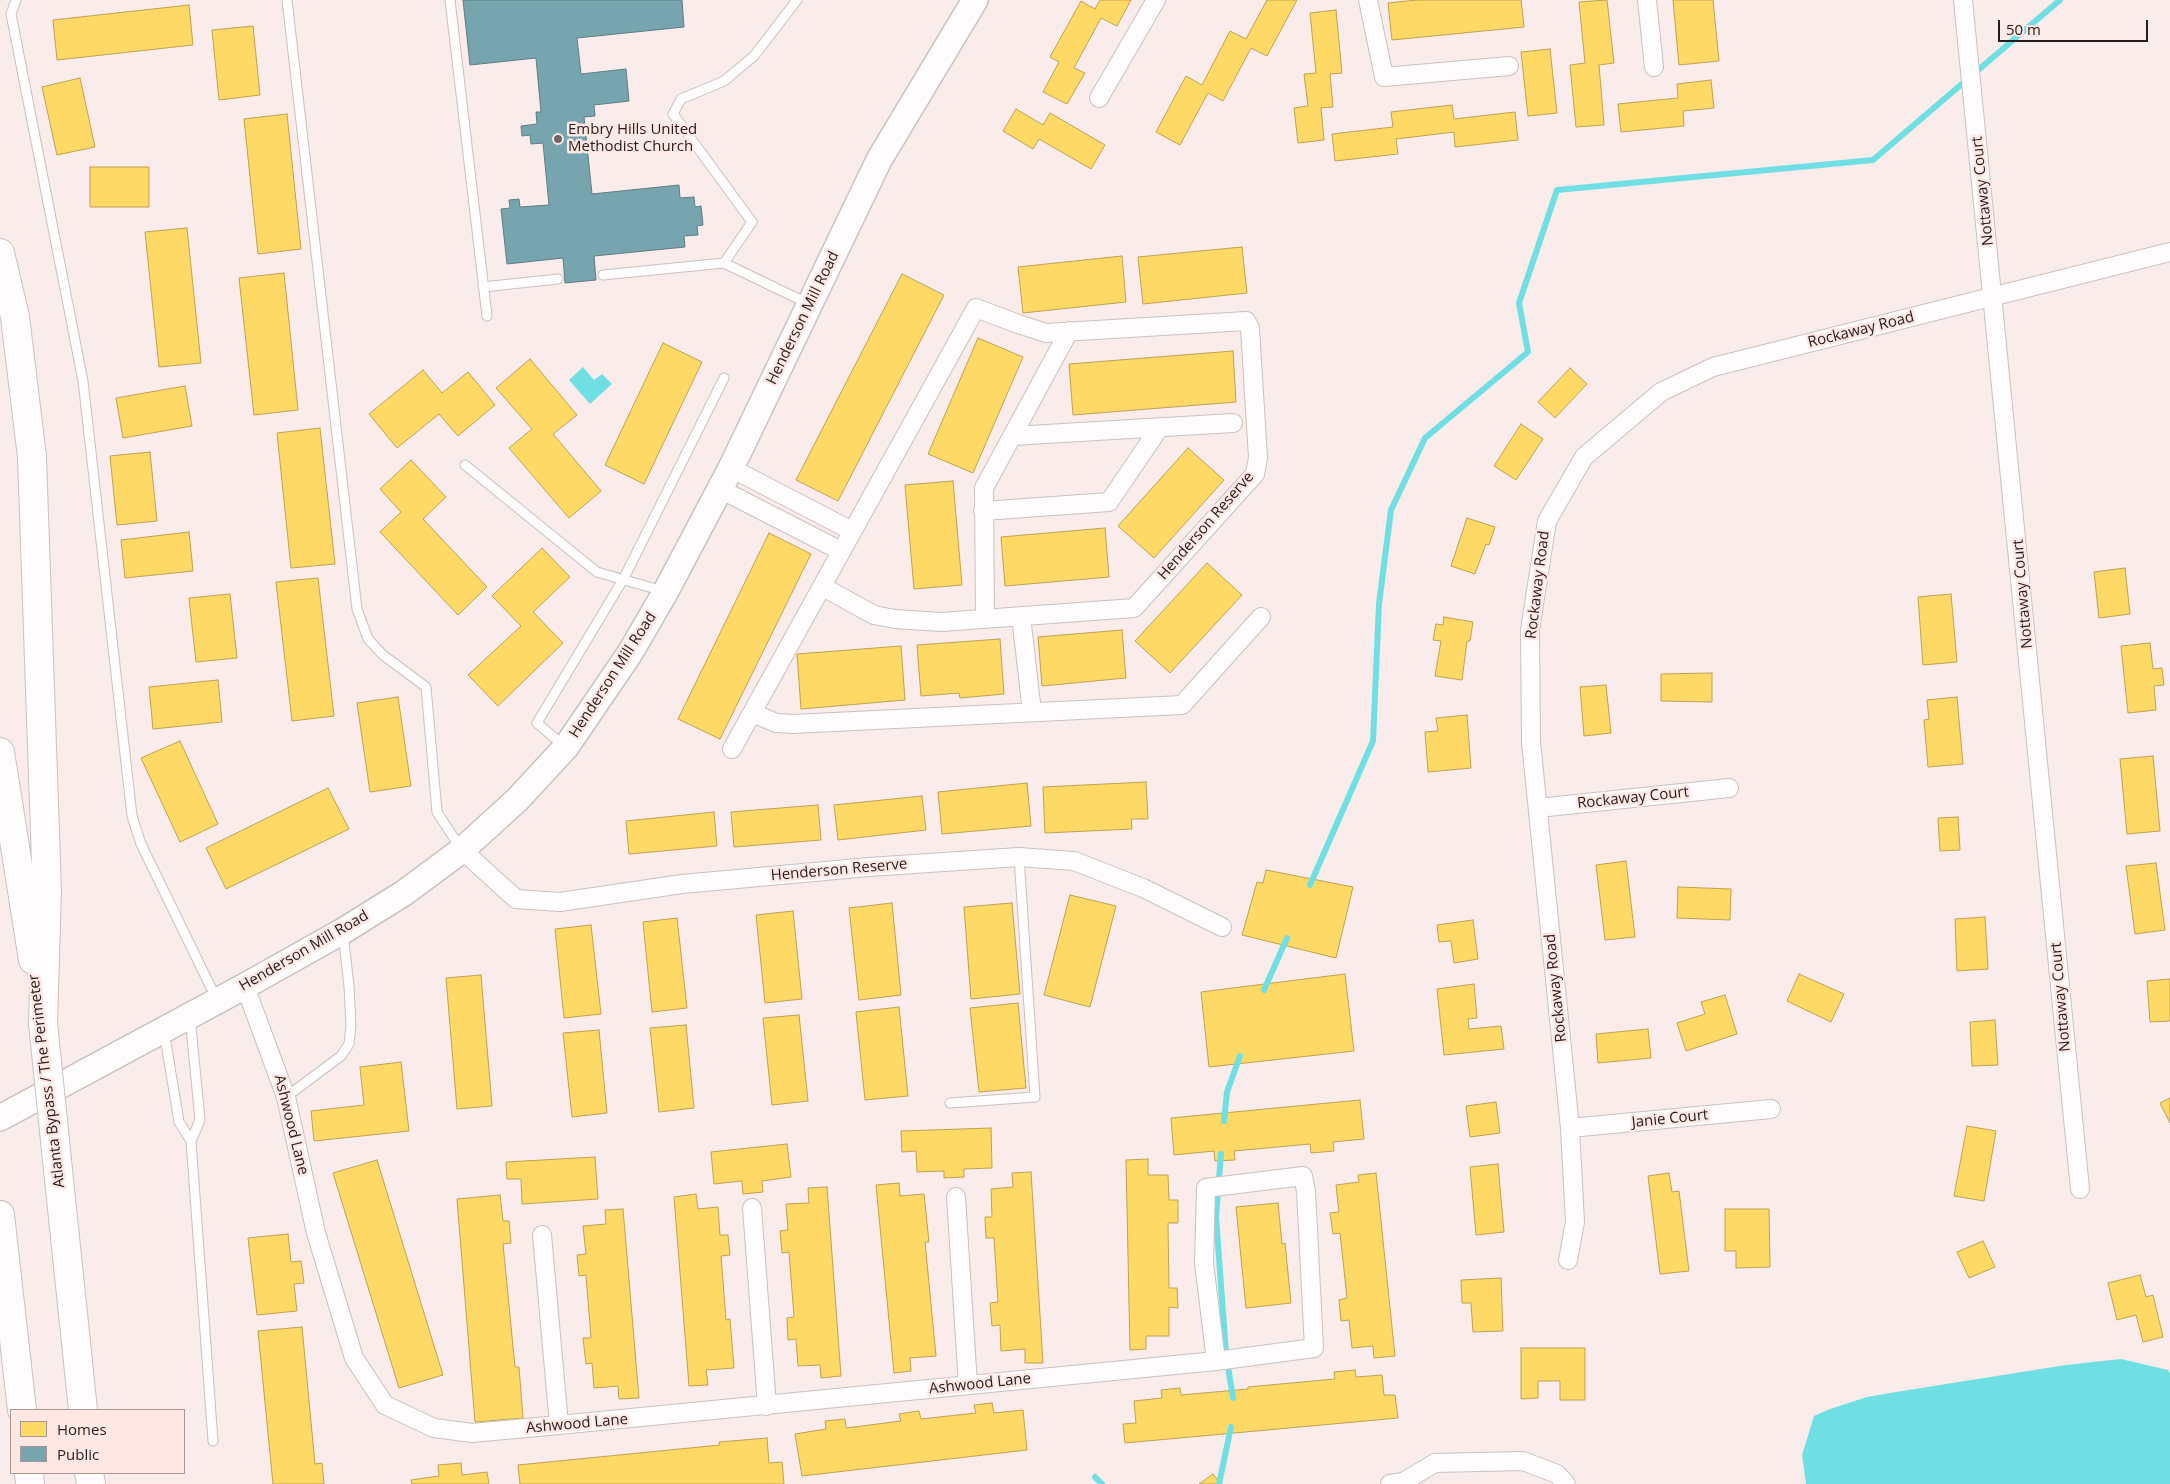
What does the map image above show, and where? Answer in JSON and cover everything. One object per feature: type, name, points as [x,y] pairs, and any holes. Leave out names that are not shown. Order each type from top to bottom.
[{"type":"highway","points":[[0,253],[15,317],[32,457],[48,891],[43,1023]]},
{"type":"highway","name":"Atlanta Bypass / The Perimeter","points":[[0,752],[43,1023],[83,1409]]},
{"type":"highway","points":[[0,1215],[22,1409]]},
{"type":"street","name":"Henderson Mill Road","points":[[0,1118],[163,1028],[245,986],[343,931],[404,893],[462,850],[517,800],[566,747],[630,653],[666,591],[726,479],[879,160],[975,0]]},
{"type":"street","points":[[1099,98],[1156,0]]},
{"type":"street","points":[[1368,0],[1384,77],[1509,66]]},
{"type":"street","points":[[1647,0],[1654,67]]},
{"type":"street","name":"Nottaway Court","points":[[1964,0],[2080,1188]]},
{"type":"street","name":"Rockaway Road","points":[[1568,1260],[1575,1222],[1570,1128],[1531,742],[1530,630],[1547,521],[1584,457],[1661,392],[1713,367],[2170,252]]},
{"type":"street","name":"Henderson Reserve","points":[[732,749],[976,308],[1046,333],[1246,322],[1250,328],[1258,458],[1255,474],[1134,608],[940,622],[874,615],[823,587]]},
{"type":"street","points":[[985,619],[984,488],[1069,331]]},
{"type":"street","points":[[1012,436],[1233,423]]},
{"type":"street","points":[[983,511],[1109,502],[1160,427]]},
{"type":"street","points":[[726,479],[781,494],[852,531]]},
{"type":"street","points":[[726,479],[770,515],[841,551]]},
{"type":"street","points":[[770,515],[781,494]]},
{"type":"street","points":[[1021,616],[1032,712]]},
{"type":"street","points":[[753,713],[776,723],[793,724],[1182,705],[1261,617]]},
{"type":"street","name":"Rockaway Court","points":[[1538,808],[1729,788]]},
{"type":"street","name":"Henderson Reserve","points":[[462,850],[516,898],[560,902],[682,884],[869,867],[1019,857],[1074,861],[1143,888],[1222,927]]},
{"type":"street","name":"Ashwood Lane","points":[[245,986],[286,1097],[316,1233],[354,1358],[385,1405],[434,1428],[472,1433],[559,1426],[1216,1360],[1314,1348],[1306,1192],[1303,1176],[1206,1188],[1204,1263],[1216,1360]]},
{"type":"street","name":"Janie Court","points":[[1570,1128],[1771,1109]]},
{"type":"street","points":[[956,1197],[968,1385]]},
{"type":"street","points":[[752,1208],[767,1406]]},
{"type":"street","points":[[542,1235],[559,1426]]},
{"type":"street","points":[[1390,1484],[1403,1482],[1435,1463],[1523,1461],[1557,1474],[1566,1484]]},
{"type":"lane","points":[[16,0],[11,14],[82,381],[132,816],[141,844],[217,1000]]},
{"type":"lane","points":[[287,0],[357,609],[368,639],[383,655],[426,687],[438,812],[462,850]]},
{"type":"lane","points":[[450,0],[486,316]]},
{"type":"lane","points":[[724,263],[752,222],[673,114],[681,99],[724,81],[754,56],[797,0]]},
{"type":"lane","points":[[602,275],[724,263],[809,304]]},
{"type":"lane","points":[[483,287],[558,279]]},
{"type":"lane","points":[[566,747],[538,723],[624,578],[724,378]]},
{"type":"lane","points":[[465,465],[597,572],[666,591]]},
{"type":"lane","points":[[950,1103],[1035,1097],[1019,857]]},
{"type":"lane","points":[[286,1097],[342,1056],[349,1044],[349,986],[343,931]]},
{"type":"lane","points":[[190,1014],[200,1120],[191,1141],[213,1441]]},
{"type":"lane","points":[[163,1028],[179,1122],[191,1141]]},
{"type":"water","points":[[583,367],[594,380],[602,374],[612,384],[590,404],[569,380]]},
{"type":"water","points":[[2121,1359],[2168,1370],[2170,1374],[2170,1484],[1806,1484],[1802,1455],[1814,1416],[1830,1409],[1867,1397],[2066,1365]]},
{"type":"building: Homes","points":[[1100,0],[1131,0],[1117,26],[1101,18],[1074,68],[1085,73],[1067,104],[1043,92],[1059,62],[1050,57],[1081,1],[1095,9]]},
{"type":"building: Homes","points":[[1267,0],[1297,0],[1267,56],[1251,48],[1223,101],[1208,93],[1180,145],[1156,132],[1186,76],[1202,85],[1230,31],[1246,39]]},
{"type":"building: Homes","points":[[1417,0],[1521,0],[1524,27],[1392,40],[1388,3]]},
{"type":"building: Homes","points":[[1607,0],[1614,63],[1599,65],[1604,125],[1576,127],[1570,65],[1585,63],[1579,2]]},
{"type":"building: Homes","points":[[1673,0],[1713,0],[1719,61],[1679,65]]},
{"type":"building: Homes","points":[[189,5],[193,45],[57,60],[53,20]]},
{"type":"building: Homes","points":[[1336,10],[1342,73],[1330,74],[1333,107],[1321,108],[1324,140],[1298,143],[1294,108],[1308,106],[1304,74],[1316,73],[1310,13]]},
{"type":"building: Homes","points":[[253,26],[260,95],[219,100],[212,30]]},
{"type":"building: Homes","points":[[1550,49],[1557,113],[1528,116],[1521,52]]},
{"type":"building: Homes","points":[[80,78],[95,147],[57,155],[42,87]]},
{"type":"building: Homes","points":[[1711,80],[1714,108],[1683,111],[1684,126],[1621,132],[1618,104],[1678,98],[1677,84]]},
{"type":"building: Homes","points":[[1452,105],[1454,119],[1515,112],[1518,140],[1455,147],[1454,132],[1396,139],[1398,154],[1335,161],[1332,134],[1393,127],[1391,112]]},
{"type":"building: Homes","points":[[1016,109],[1043,125],[1050,113],[1105,145],[1091,169],[1039,139],[1033,149],[1003,131]]},
{"type":"building: Homes","points":[[287,114],[301,249],[258,254],[244,119]]},
{"type":"building: Homes","points":[[90,167],[149,167],[149,207],[90,207]]},
{"type":"building: Homes","points":[[187,228],[201,363],[159,367],[145,232]]},
{"type":"building: Homes","points":[[1242,247],[1247,293],[1143,304],[1138,257]]},
{"type":"building: Homes","points":[[1122,256],[1126,302],[1023,313],[1018,267]]},
{"type":"building: Homes","points":[[284,273],[298,410],[254,415],[239,278]]},
{"type":"building: Homes","points":[[902,274],[944,295],[838,501],[796,480]]},
{"type":"building: Homes","points":[[978,338],[1023,357],[973,473],[928,454]]},
{"type":"building: Homes","points":[[663,343],[702,362],[644,484],[605,465]]},
{"type":"building: Homes","points":[[1233,351],[1236,402],[1073,415],[1069,364]]},
{"type":"building: Homes","points":[[530,359],[577,415],[553,434],[601,491],[569,518],[509,448],[532,429],[496,388]]},
{"type":"building: Homes","points":[[1570,368],[1587,384],[1555,418],[1538,402]]},
{"type":"building: Homes","points":[[423,370],[442,393],[468,372],[495,405],[458,436],[439,414],[397,448],[369,414]]},
{"type":"building: Homes","points":[[185,386],[192,426],[123,438],[116,398]]},
{"type":"building: Homes","points":[[1521,424],[1543,439],[1516,480],[1494,466]]},
{"type":"building: Homes","points":[[320,428],[335,564],[291,568],[277,433]]},
{"type":"building: Homes","points":[[1188,448],[1224,480],[1154,558],[1118,526]]},
{"type":"building: Homes","points":[[150,452],[157,521],[117,525],[110,456]]},
{"type":"building: Homes","points":[[411,460],[446,497],[423,519],[487,587],[458,615],[380,532],[401,512],[380,489]]},
{"type":"building: Homes","points":[[953,481],[962,585],[914,589],[905,485]]},
{"type":"building: Homes","points":[[1467,518],[1495,527],[1489,545],[1486,544],[1475,574],[1451,566]]},
{"type":"building: Homes","points":[[1105,528],[1109,577],[1005,586],[1001,537]]},
{"type":"building: Homes","points":[[189,532],[193,571],[125,578],[121,540]]},
{"type":"building: Homes","points":[[769,533],[811,554],[720,739],[678,719]]},
{"type":"building: Homes","points":[[542,548],[570,577],[533,612],[563,643],[498,706],[468,675],[521,626],[492,596]]},
{"type":"building: Homes","points":[[1207,563],[1242,595],[1170,673],[1135,641]]},
{"type":"building: Homes","points":[[2125,568],[2130,614],[2099,618],[2094,572]]},
{"type":"building: Homes","points":[[318,578],[334,716],[292,721],[276,582]]},
{"type":"building: Homes","points":[[230,594],[237,658],[196,662],[189,598]]},
{"type":"building: Homes","points":[[1951,594],[1957,662],[1923,665],[1918,597]]},
{"type":"building: Homes","points":[[1444,617],[1473,622],[1470,641],[1467,641],[1462,680],[1435,676],[1441,641],[1433,640],[1436,624],[1443,625]]},
{"type":"building: Homes","points":[[1122,630],[1126,678],[1042,686],[1038,637]]},
{"type":"building: Homes","points":[[1000,639],[1004,694],[960,698],[959,693],[921,696],[917,645]]},
{"type":"building: Homes","points":[[2150,643],[2153,669],[2162,668],[2164,685],[2154,686],[2156,710],[2128,713],[2121,646]]},
{"type":"building: Homes","points":[[901,646],[905,700],[801,709],[797,654]]},
{"type":"building: Homes","points":[[1712,673],[1712,702],[1661,701],[1661,674]]},
{"type":"building: Homes","points":[[218,680],[222,722],[153,729],[149,687]]},
{"type":"building: Homes","points":[[1606,685],[1611,733],[1584,736],[1580,687]]},
{"type":"building: Homes","points":[[398,697],[411,786],[370,792],[357,703]]},
{"type":"building: Homes","points":[[1957,697],[1963,764],[1928,767],[1924,720],[1929,719],[1927,700]]},
{"type":"building: Homes","points":[[1467,715],[1471,768],[1428,772],[1425,732],[1438,731],[1436,718]]},
{"type":"building: Homes","points":[[180,741],[218,824],[180,842],[141,758]]},
{"type":"building: Homes","points":[[2153,756],[2160,831],[2127,834],[2120,759]]},
{"type":"building: Homes","points":[[1146,782],[1148,819],[1131,819],[1132,829],[1045,833],[1043,787]]},
{"type":"building: Homes","points":[[1027,783],[1031,826],[942,834],[938,792]]},
{"type":"building: Homes","points":[[328,788],[349,829],[226,889],[206,848]]},
{"type":"building: Homes","points":[[922,796],[926,830],[838,840],[834,805]]},
{"type":"building: Homes","points":[[818,805],[821,840],[734,847],[731,812]]},
{"type":"building: Homes","points":[[714,812],[717,846],[629,854],[626,821]]},
{"type":"building: Homes","points":[[1958,817],[1960,850],[1940,851],[1938,818]]},
{"type":"building: Homes","points":[[1626,861],[1635,937],[1605,940],[1596,865]]},
{"type":"building: Homes","points":[[2156,863],[2165,930],[2135,934],[2126,866]]},
{"type":"building: Homes","points":[[1266,870],[1353,887],[1336,958],[1242,935],[1257,882],[1263,883]]},
{"type":"building: Homes","points":[[1678,887],[1731,889],[1730,920],[1677,918]]},
{"type":"building: Homes","points":[[1070,895],[1116,906],[1090,1007],[1044,995]]},
{"type":"building: Homes","points":[[892,903],[901,995],[859,1000],[849,908]]},
{"type":"building: Homes","points":[[1012,903],[1020,994],[971,999],[964,907]]},
{"type":"building: Homes","points":[[793,911],[802,999],[765,1003],[756,915]]},
{"type":"building: Homes","points":[[1985,917],[1988,969],[1957,971],[1955,919]]},
{"type":"building: Homes","points":[[677,918],[687,1008],[652,1012],[643,922]]},
{"type":"building: Homes","points":[[1473,920],[1478,959],[1454,963],[1451,941],[1439,942],[1437,925]]},
{"type":"building: Homes","points":[[591,925],[601,1014],[564,1018],[555,929]]},
{"type":"building: Homes","points":[[1345,974],[1354,1051],[1209,1067],[1201,992]]},
{"type":"building: Homes","points":[[1799,974],[1844,994],[1831,1022],[1787,1001]]},
{"type":"building: Homes","points":[[481,975],[492,1106],[457,1109],[446,978]]},
{"type":"building: Homes","points":[[2170,979],[2170,1021],[2150,1022],[2147,981]]},
{"type":"building: Homes","points":[[1474,984],[1477,1018],[1468,1019],[1469,1029],[1501,1026],[1504,1049],[1444,1055],[1437,989]]},
{"type":"building: Homes","points":[[1725,995],[1737,1034],[1686,1051],[1677,1023],[1705,1014],[1701,1002]]},
{"type":"building: Homes","points":[[1018,1003],[1026,1088],[979,1092],[970,1008]]},
{"type":"building: Homes","points":[[899,1007],[908,1096],[865,1100],[856,1012]]},
{"type":"building: Homes","points":[[799,1015],[808,1101],[772,1105],[763,1018]]},
{"type":"building: Homes","points":[[1995,1020],[1998,1065],[1972,1066],[1970,1022]]},
{"type":"building: Homes","points":[[686,1025],[694,1108],[659,1112],[650,1028]]},
{"type":"building: Homes","points":[[1648,1029],[1651,1058],[1598,1063],[1596,1034]]},
{"type":"building: Homes","points":[[599,1030],[607,1113],[572,1117],[563,1033]]},
{"type":"building: Homes","points":[[401,1062],[409,1131],[314,1141],[311,1111],[364,1105],[360,1067]]},
{"type":"building: Homes","points":[[2170,1098],[2170,1123],[2160,1103]]},
{"type":"building: Homes","points":[[1360,1100],[1364,1139],[1333,1142],[1334,1151],[1311,1153],[1310,1144],[1234,1151],[1235,1160],[1215,1161],[1214,1151],[1174,1155],[1171,1118]]},
{"type":"building: Homes","points":[[1496,1102],[1500,1133],[1470,1137],[1466,1106]]},
{"type":"building: Homes","points":[[1967,1126],[1996,1131],[1984,1201],[1954,1196]]},
{"type":"building: Homes","points":[[991,1128],[992,1168],[964,1169],[964,1177],[944,1178],[944,1171],[917,1172],[916,1151],[902,1152],[901,1131]]},
{"type":"building: Homes","points":[[787,1144],[791,1177],[762,1181],[763,1192],[743,1194],[742,1181],[714,1184],[711,1152]]},
{"type":"building: Homes","points":[[595,1157],[598,1199],[522,1204],[521,1179],[507,1179],[506,1162]]},
{"type":"building: Homes","points":[[1148,1159],[1148,1175],[1168,1175],[1169,1200],[1178,1200],[1178,1223],[1168,1223],[1169,1288],[1177,1288],[1178,1308],[1169,1307],[1169,1336],[1146,1336],[1146,1349],[1130,1350],[1126,1160]]},
{"type":"building: Homes","points":[[377,1160],[443,1375],[399,1388],[333,1173]]},
{"type":"building: Homes","points":[[1498,1164],[1504,1232],[1476,1235],[1470,1167]]},
{"type":"building: Homes","points":[[1031,1172],[1043,1363],[1025,1363],[1025,1349],[1001,1351],[1000,1325],[992,1326],[990,1303],[998,1302],[994,1238],[986,1238],[985,1217],[992,1217],[991,1189],[1013,1187],[1012,1173]]},
{"type":"building: Homes","points":[[1376,1173],[1395,1356],[1374,1358],[1373,1346],[1352,1348],[1349,1320],[1341,1321],[1339,1300],[1347,1298],[1340,1233],[1333,1234],[1330,1213],[1339,1212],[1336,1185],[1359,1182],[1358,1175]]},
{"type":"building: Homes","points":[[1669,1173],[1672,1192],[1679,1191],[1689,1271],[1660,1274],[1648,1176]]},
{"type":"building: Homes","points":[[899,1183],[900,1196],[924,1194],[929,1242],[925,1242],[936,1356],[910,1358],[911,1371],[894,1373],[876,1185]]},
{"type":"building: Homes","points":[[827,1187],[841,1376],[821,1378],[820,1365],[798,1366],[796,1339],[788,1340],[787,1318],[794,1317],[789,1252],[782,1253],[780,1231],[788,1230],[786,1204],[809,1203],[808,1188]]},
{"type":"building: Homes","points":[[696,1194],[698,1209],[718,1207],[720,1235],[728,1235],[730,1255],[721,1256],[726,1320],[730,1319],[734,1368],[706,1370],[708,1385],[689,1386],[674,1197]]},
{"type":"building: Homes","points":[[500,1195],[503,1221],[509,1221],[511,1243],[503,1244],[515,1367],[519,1367],[523,1418],[475,1422],[457,1199]]},
{"type":"building: Homes","points":[[1278,1203],[1282,1244],[1285,1243],[1291,1303],[1246,1308],[1236,1207]]},
{"type":"building: Homes","points":[[623,1209],[639,1398],[619,1399],[618,1386],[594,1388],[592,1363],[586,1364],[583,1338],[591,1338],[586,1275],[579,1276],[577,1255],[586,1254],[583,1226],[606,1224],[605,1210]]},
{"type":"building: Homes","points":[[1725,1209],[1769,1209],[1770,1267],[1736,1268],[1736,1251],[1725,1251]]},
{"type":"building: Homes","points":[[288,1234],[291,1262],[301,1261],[304,1283],[294,1284],[297,1311],[257,1315],[248,1238]]},
{"type":"building: Homes","points":[[1983,1241],[1995,1267],[1969,1278],[1957,1252]]},
{"type":"building: Homes","points":[[2140,1275],[2146,1297],[2153,1295],[2163,1337],[2143,1342],[2136,1315],[2117,1320],[2108,1283]]},
{"type":"building: Homes","points":[[1501,1278],[1503,1331],[1473,1332],[1471,1303],[1462,1303],[1461,1280]]},
{"type":"building: Homes","points":[[302,1327],[315,1464],[322,1463],[324,1484],[273,1484],[258,1331]]},
{"type":"building: Homes","points":[[1521,1348],[1585,1348],[1585,1400],[1560,1400],[1560,1381],[1538,1381],[1538,1398],[1521,1399]]},
{"type":"building: Homes","points":[[1355,1370],[1356,1377],[1382,1375],[1384,1395],[1395,1395],[1398,1418],[1125,1443],[1123,1424],[1136,1423],[1134,1401],[1162,1398],[1161,1390],[1180,1388],[1181,1395],[1248,1389],[1248,1387],[1335,1379],[1334,1372]]},
{"type":"building: Homes","points":[[992,1403],[994,1413],[1023,1410],[1027,1450],[802,1476],[795,1434],[826,1429],[825,1421],[845,1419],[846,1428],[901,1421],[899,1414],[919,1411],[921,1419],[976,1413],[974,1405]]},
{"type":"building: Homes","points":[[767,1438],[769,1463],[782,1462],[784,1484],[520,1484],[518,1465],[720,1445],[719,1442]]},
{"type":"building: Homes","points":[[461,1463],[462,1475],[487,1472],[489,1484],[412,1484],[411,1480],[439,1476],[438,1465]]},
{"type":"building: Homes","points":[[1213,1474],[1221,1484],[1199,1484]]},
{"type":"building: Public","name":"Embry Hills United Methodist Church","points":[[463,0],[682,0],[684,27],[577,38],[581,74],[626,69],[629,101],[594,105],[595,116],[584,117],[592,194],[679,185],[680,198],[694,197],[695,207],[701,206],[703,225],[697,226],[698,235],[684,236],[685,247],[594,256],[596,280],[565,283],[563,258],[507,264],[501,209],[510,208],[509,200],[519,199],[520,207],[549,205],[543,143],[531,144],[530,135],[522,136],[521,126],[537,124],[536,112],[541,112],[536,58],[470,65]]},
{"type":"waterway","points":[[1310,885],[1373,741],[1379,604],[1391,510],[1425,438],[1528,352],[1519,303],[1557,190],[1873,160],[2060,0]]},
{"type":"waterway","points":[[1264,990],[1287,938]]},
{"type":"waterway","points":[[1224,1121],[1227,1092],[1240,1056]]},
{"type":"waterway","points":[[1221,1154],[1216,1217],[1226,1354],[1233,1398]]},
{"type":"waterway","points":[[1219,1484],[1231,1427]]},
{"type":"waterway","points":[[1095,1477],[1102,1484]]},
{"type":"place","name":"Embry Hills United Methodist Church","points":[[558,139]]}]
